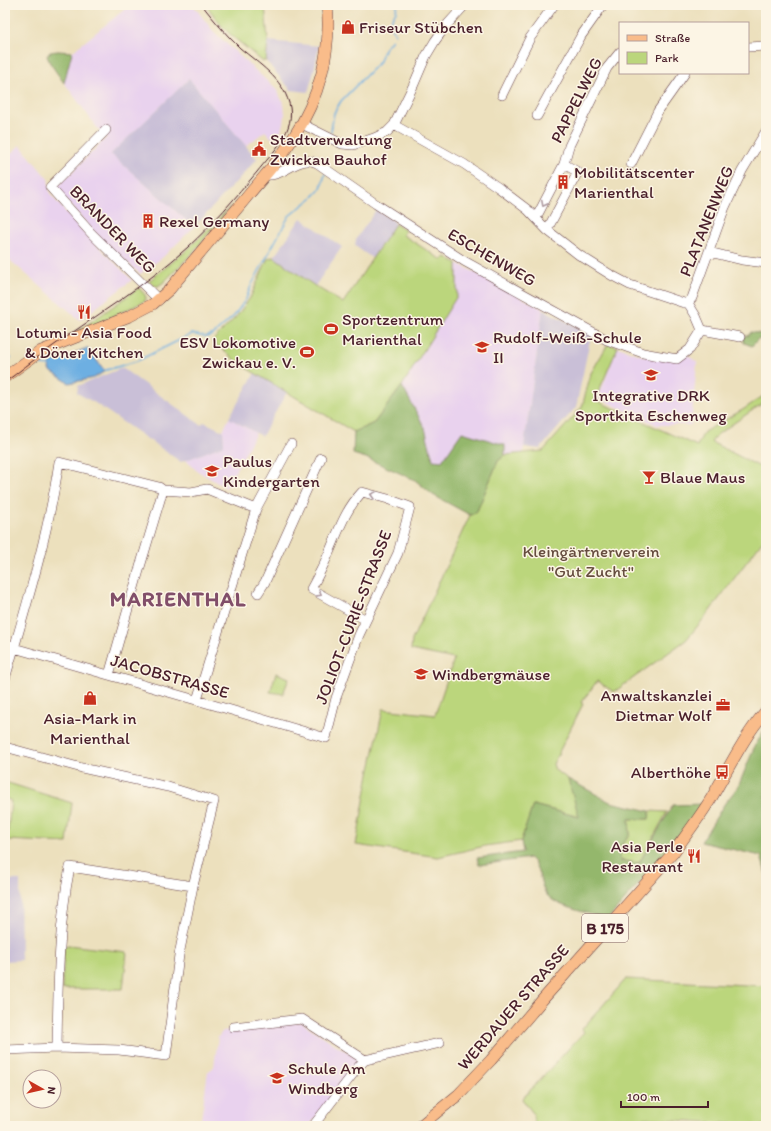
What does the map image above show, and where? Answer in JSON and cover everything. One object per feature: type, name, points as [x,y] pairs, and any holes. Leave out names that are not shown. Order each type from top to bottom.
[{"type":"main road","points":[[5,384],[42,357],[91,336],[159,300],[170,289],[266,176],[302,124],[318,88],[324,65],[328,35],[327,5]]},
{"type":"main road","points":[[5,377],[41,351],[117,322]]},
{"type":"main road","name":"WERDAUER STRASSE","points":[[420,1126],[458,1095],[491,1060],[556,983],[673,853],[711,798],[744,741],[766,710]]},
{"type":"street","points":[[302,124],[342,144],[353,146],[387,132],[394,125],[426,56],[445,27],[465,5]]},
{"type":"street","points":[[502,95],[530,38],[554,5]]},
{"type":"street","points":[[537,116],[581,36],[603,5]]},
{"type":"street","points":[[749,47],[766,46]]},
{"type":"street","name":"PAPPELWEG","points":[[536,218],[564,164],[569,146],[607,68],[619,53]]},
{"type":"street","points":[[631,164],[658,111],[684,74]]},
{"type":"street","points":[[394,125],[464,164],[499,188],[528,210],[548,230],[579,255],[611,275],[636,287],[688,303],[702,330],[740,337]]},
{"type":"street","name":"BRANDER WEG","points":[[106,130],[50,187],[91,233],[159,300]]},
{"type":"street","name":"PLATANENWEG","points":[[688,303],[692,298],[725,207],[742,171],[766,131]]},
{"type":"street","name":"ESCHENWEG","points":[[266,176],[272,176],[308,160],[317,162],[376,204],[464,261],[607,340],[644,353],[677,359],[690,350],[702,330]]},
{"type":"street","name":"PAPPELWEG","points":[[548,230],[578,172],[564,164]]},
{"type":"street","points":[[709,252],[742,260],[766,263]]},
{"type":"street","points":[[197,700],[256,509],[290,444]]},
{"type":"street","points":[[258,593],[265,582],[321,458]]},
{"type":"street","points":[[5,679],[27,608],[42,549],[59,462],[159,487],[163,490],[191,492],[207,489],[256,509]]},
{"type":"street","points":[[109,675],[163,490]]},
{"type":"street","name":"JOLIOT-CURIE-STRASSE","points":[[326,738],[336,698],[359,635],[398,553],[410,507],[362,492],[339,527],[312,589],[366,620]]},
{"type":"street","name":"JACOBSTRASSE","points":[[5,643],[14,648],[326,738]]},
{"type":"street","points":[[5,747],[82,768],[156,784],[214,801],[193,886],[179,955],[166,1056],[119,1050],[57,1048],[5,1050]]},
{"type":"street","points":[[57,1048],[60,946],[66,888],[70,867],[193,886]]},
{"type":"street","points":[[233,1027],[302,1019],[365,1060]]},
{"type":"street","points":[[313,1126],[365,1060],[440,1043]]},
{"type":"shaded area","points":[[122,5],[193,5],[214,32],[277,90],[284,105],[285,114],[281,131],[275,141],[265,131],[246,146],[189,79],[111,154],[194,227],[162,258],[140,274],[102,240],[55,189],[107,137],[98,129],[50,63],[47,56],[50,52],[72,52],[125,9]]},
{"type":"shaded area","points":[[268,41],[319,46],[308,92],[291,90],[266,61]]},
{"type":"shaded area","points":[[189,79],[257,159],[194,227],[111,154]]},
{"type":"shaded area","points":[[20,145],[48,179],[50,194],[79,227],[132,280],[80,320],[5,256],[5,159]]},
{"type":"shaded area","points":[[376,210],[394,221],[395,224],[372,258],[355,246],[356,239]]},
{"type":"shaded area","points":[[301,218],[342,247],[315,286],[274,257]]},
{"type":"shaded area","name":"Rudolf-Weiß-Schule II","points":[[457,263],[543,309],[523,453],[505,455],[457,438],[442,462],[433,460],[374,423],[402,386],[457,296]]},
{"type":"shaded area","points":[[543,309],[591,335],[576,407],[540,449],[524,447]]},
{"type":"shaded area","name":"Integrative DRK Sportkita Eschenweg","points":[[618,347],[643,356],[687,355],[697,362],[691,425],[657,425],[598,398]]},
{"type":"shaded area","points":[[122,368],[201,425],[204,422],[223,431],[224,445],[181,462],[95,403],[77,393],[78,386]]},
{"type":"shaded area","points":[[255,373],[287,392],[262,436],[229,418]]},
{"type":"shaded area","points":[[229,418],[256,433],[226,488],[196,470],[186,460],[224,445],[223,431]]},
{"type":"shaded area","points":[[5,880],[20,880],[21,960],[5,961]]},
{"type":"shaded area","name":"Schule Am Windberg","points":[[301,1022],[355,1057],[357,1061],[356,1065],[309,1126],[200,1126],[208,1071],[214,1067],[218,1037],[223,1031]]},
{"type":"green space","points":[[206,5],[265,5],[268,41],[266,61],[262,61],[231,35],[221,25]]},
{"type":"green space","points":[[50,52],[72,52],[64,83],[47,56]]},
{"type":"green space","points":[[233,204],[195,250],[164,282],[158,286],[155,286],[149,281],[186,251]]},
{"type":"green space","name":"Sportzentrum Marienthal","points":[[395,224],[405,230],[403,235],[442,260],[446,257],[457,263],[457,296],[402,386],[374,423],[354,432],[241,365],[212,341],[237,316],[250,298],[268,258],[274,257],[315,286],[343,303]]},
{"type":"green space","points":[[139,288],[145,295],[145,301],[79,332],[78,331]]},
{"type":"green space","points":[[766,322],[766,340],[758,339],[752,346],[744,343],[743,337],[749,335],[751,332],[762,334]]},
{"type":"green space","name":"Kleingärtnerverein \"Gut Zucht\"","points":[[608,344],[618,347],[595,400],[697,446],[704,432],[744,409],[766,394],[766,401],[718,434],[711,442],[766,470],[766,536],[706,616],[686,640],[614,692],[597,681],[581,703],[583,704],[553,764],[555,770],[568,779],[580,817],[533,805],[521,841],[485,846],[438,857],[356,845],[383,709],[435,715],[454,659],[411,650],[412,640],[470,515],[477,511],[498,461],[505,455],[543,451],[582,407],[591,373]]},
{"type":"green space","points":[[402,386],[425,428],[433,460],[442,461],[462,432],[505,445],[505,455],[498,461],[477,511],[473,514],[470,515],[433,495],[415,480],[366,458],[353,454],[354,432],[374,423]]},
{"type":"green space","points":[[276,673],[289,678],[283,694],[270,692]]},
{"type":"green space","points":[[766,727],[766,874],[761,856],[701,842],[725,803],[738,787],[754,748]]},
{"type":"green space","points":[[568,779],[610,802],[650,811],[649,819],[629,819],[630,835],[620,847],[620,861],[639,863],[673,805],[704,804],[692,824],[607,920],[564,906],[549,897],[543,888],[538,870],[530,858],[479,865],[477,858],[523,852],[521,841],[533,805],[579,817]]},
{"type":"green space","points":[[5,782],[72,803],[67,843],[7,840],[11,801],[5,798]]},
{"type":"green space","points":[[650,811],[667,812],[639,863],[620,860],[620,847],[630,835],[629,819],[649,819]]},
{"type":"green space","points":[[68,945],[127,952],[123,989],[62,989],[64,946]]},
{"type":"green space","points":[[626,979],[766,986],[766,1126],[644,1118],[650,1126],[534,1126],[533,1113],[522,1099],[584,1032],[582,1029]]},
{"type":"water","points":[[87,348],[105,371],[94,378],[69,383],[49,370],[50,363]]},
{"type":"waterway","points":[[395,34],[390,22],[396,11],[397,5]]},
{"type":"waterway","points":[[331,131],[334,113],[341,101],[380,61],[384,49],[392,40]]},
{"type":"waterway","points":[[103,371],[137,361],[192,334],[206,337],[214,334],[234,316],[246,299],[251,286],[289,216],[313,197],[321,188],[325,174]]},
{"type":"waterway","points":[[5,357],[11,358]]},
{"type":"waterway","points":[[41,365],[51,366]]},
{"type":"tram line","points":[[5,382],[46,351],[136,289],[171,262],[215,220],[249,182],[282,140],[286,132],[291,113],[286,94],[269,72],[240,48],[202,5]]},
{"type":"place","name":"Friseur Stübchen","points":[[348,27]]},
{"type":"place","name":"Stadtverwaltung Zwickau Bauhof","points":[[259,149]]},
{"type":"place","name":"Mobilitätscenter Marienthal","points":[[563,182]]},
{"type":"place","name":"Rexel Germany","points":[[148,221]]},
{"type":"place","name":"Lotumi - Asia Food & Döner Kitchen","points":[[84,312]]},
{"type":"place","name":"Sportzentrum Marienthal","points":[[331,329]]},
{"type":"place","name":"Rudolf-Weiß-Schule II","points":[[482,347]]},
{"type":"place","name":"ESV Lokomotive Zwickau e. V.","points":[[307,352]]},
{"type":"place","name":"Integrative DRK Sportkita Eschenweg","points":[[651,375]]},
{"type":"place","name":"Paulus Kindergarten","points":[[212,471]]},
{"type":"place","name":"Blaue Maus","points":[[649,477]]},
{"type":"place","name":"Windbergmäuse","points":[[421,674]]},
{"type":"place","name":"Asia-Mark in Marienthal","points":[[90,698]]},
{"type":"place","name":"Anwaltskanzlei Dietmar Wolf","points":[[723,705]]},
{"type":"place","name":"Alberthöhe","points":[[722,772]]},
{"type":"place","name":"Asia Perle Restaurant","points":[[694,856]]},
{"type":"place","name":"Schule Am Windberg","points":[[277,1078]]},
{"type":"district","name":"MARIENTHAL","points":[[178,599]]}]
